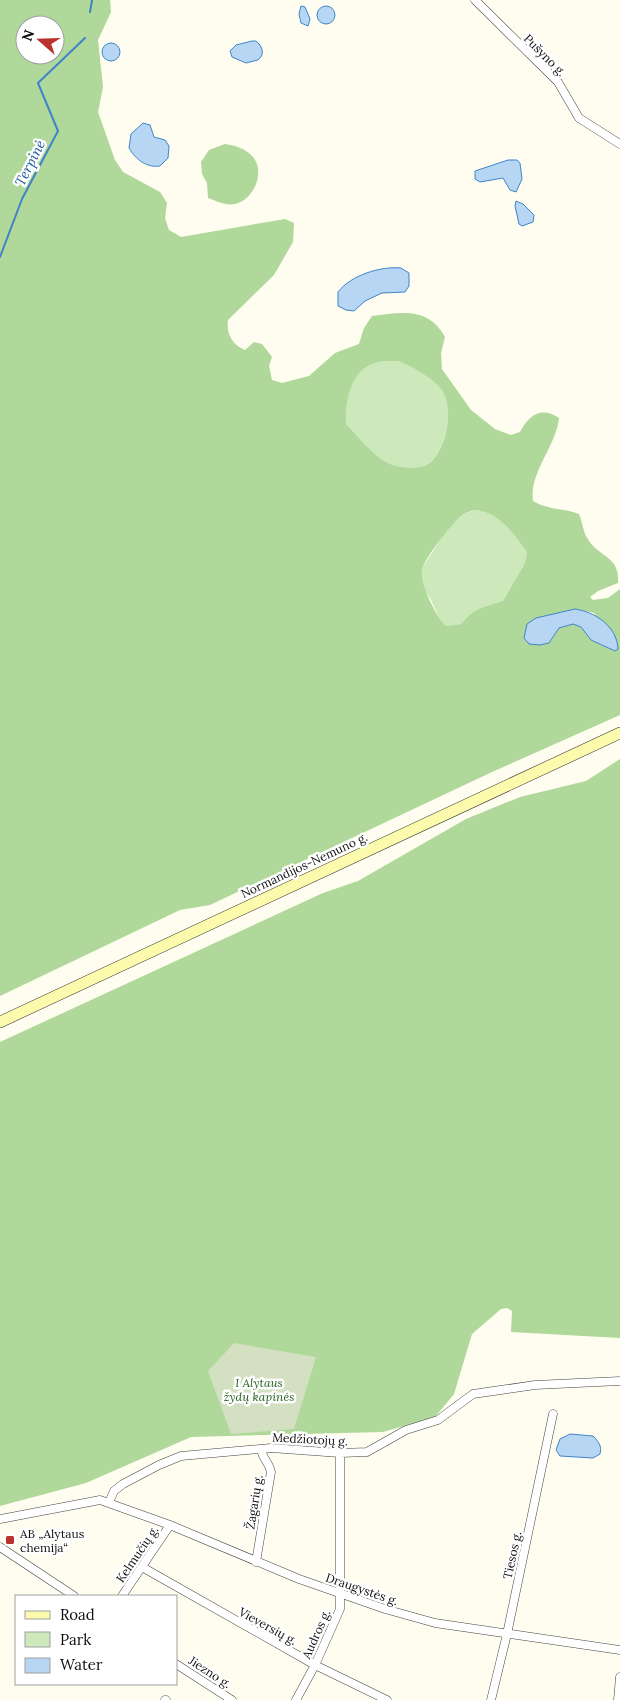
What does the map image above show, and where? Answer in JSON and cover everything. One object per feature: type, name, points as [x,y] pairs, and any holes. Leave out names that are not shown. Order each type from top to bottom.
[{"type":"main road","name":"Normandijos-Nemuno g.","points":[[0,1022],[620,732]]},
{"type":"street","name":"Pušyno g.","points":[[475,0],[558,82],[579,118],[620,144]]},
{"type":"street","name":"Medžiotojų g.","points":[[109,1502],[114,1491],[123,1484],[181,1456],[283,1448],[340,1454],[367,1452],[406,1430],[438,1420],[473,1394],[534,1385],[620,1381]]},
{"type":"street","name":"Tiesos g.","points":[[491,1700],[507,1634],[553,1414]]},
{"type":"street","name":"Žagarių g.","points":[[256,1562],[271,1472],[270,1464],[262,1454],[261,1449]]},
{"type":"street","name":"Audros g.","points":[[296,1700],[315,1665],[340,1609],[340,1454]]},
{"type":"street","points":[[0,1519],[91,1500],[109,1502]]},
{"type":"street","name":"Draugystės g.","points":[[109,1502],[170,1525],[256,1562],[341,1594],[435,1623],[620,1650]]},
{"type":"street","name":"Kelmučių g.","points":[[123,1595],[170,1525]]},
{"type":"street","points":[[0,1547],[72,1595]]},
{"type":"street","name":"Vieversių g.","points":[[142,1567],[315,1665],[386,1700]]},
{"type":"street","name":"Jiezno g.","points":[[178,1665],[227,1699]]},
{"type":"street","points":[[618,1700],[620,1677]]},
{"type":"green space","points":[[0,0],[110,0],[111,12],[98,40],[103,87],[98,112],[115,160],[123,172],[160,192],[167,203],[165,218],[169,230],[181,237],[285,219],[294,223],[293,242],[274,275],[228,320],[229,334],[233,342],[240,348],[245,350],[254,342],[262,344],[272,357],[269,366],[272,380],[282,383],[309,376],[335,353],[359,344],[364,328],[372,316],[404,313],[423,316],[431,320],[445,337],[441,353],[442,369],[471,410],[495,429],[511,435],[520,432],[527,421],[536,414],[553,414],[559,418],[557,429],[535,480],[533,501],[544,506],[579,514],[585,534],[596,549],[612,561],[618,574],[618,583],[598,591],[590,597],[593,600],[608,598],[620,589],[620,715],[492,772],[210,905],[180,910],[0,996]],"holes":[[[398,361],[428,377],[439,386],[446,398],[448,417],[442,446],[432,461],[423,466],[404,467],[382,460],[346,424],[349,396],[361,371],[369,365],[378,362]],[[475,510],[491,515],[505,525],[527,552],[525,563],[503,601],[475,611],[461,624],[446,626],[429,600],[423,583],[422,570],[433,549],[453,524],[464,514]],[[575,609],[594,613],[615,651],[591,640],[581,627],[573,624],[559,628],[549,643],[540,645],[529,644]]]},
{"type":"green space","points":[[225,144],[247,151],[257,163],[258,178],[256,185],[247,198],[235,204],[224,204],[208,198],[207,183],[202,174],[201,162],[209,150]]},
{"type":"green space","points":[[398,361],[434,381],[442,389],[446,397],[448,416],[445,436],[432,461],[423,466],[404,467],[382,460],[346,424],[351,387],[361,371],[368,365],[377,362]]},
{"type":"green space","points":[[475,510],[498,519],[511,531],[527,552],[525,563],[503,601],[475,611],[461,624],[446,626],[441,621],[430,598],[422,587],[421,570],[447,529],[464,514]]},
{"type":"green space","points":[[620,759],[620,1338],[511,1332],[512,1311],[507,1308],[501,1309],[472,1334],[454,1394],[435,1417],[383,1432],[191,1437],[86,1483],[0,1506],[0,1042],[323,893],[358,881],[466,819],[520,797],[586,781]]},
{"type":"green space","name":"I Alytaus žydų kapinės","points":[[234,1343],[316,1357],[294,1429],[231,1434],[208,1371]]},
{"type":"water","points":[[301,6],[305,7],[310,19],[308,26],[301,23],[299,14]]},
{"type":"water","points":[[326,6],[332,9],[335,15],[332,21],[326,24],[320,21],[317,15],[320,9]]},
{"type":"water","points":[[256,41],[262,48],[262,55],[258,60],[246,63],[232,57],[230,51],[236,45]]},
{"type":"water","points":[[111,43],[117,46],[120,52],[117,58],[111,61],[105,58],[102,52],[105,46]]},
{"type":"water","points":[[143,123],[150,125],[154,137],[165,140],[169,146],[168,158],[160,166],[151,166],[142,162],[129,148],[131,134]]},
{"type":"water","points":[[508,160],[517,160],[520,163],[522,179],[516,192],[510,190],[503,178],[480,182],[475,179],[475,171]]},
{"type":"water","points":[[516,201],[523,204],[534,215],[533,222],[522,226],[519,224],[515,206]]},
{"type":"water","points":[[401,268],[409,273],[409,286],[405,292],[382,293],[365,301],[354,311],[338,306],[338,292],[358,276],[376,270]]},
{"type":"water","points":[[575,609],[590,613],[604,622],[614,633],[618,649],[615,651],[591,640],[581,627],[573,624],[559,628],[549,643],[540,645],[529,644],[524,638],[527,624],[536,618]]},
{"type":"water","points":[[570,1434],[593,1436],[600,1444],[600,1454],[593,1458],[560,1456],[556,1450],[560,1439]]},
{"type":"waterway","name":"Terpinė","points":[[90,12],[92,0]]},
{"type":"waterway","name":"Terpinė","points":[[0,257],[22,199],[58,131],[38,83],[85,38]]},
{"type":"place","name":"AB „Alytaus chemija“","points":[[10,1540]]}]
